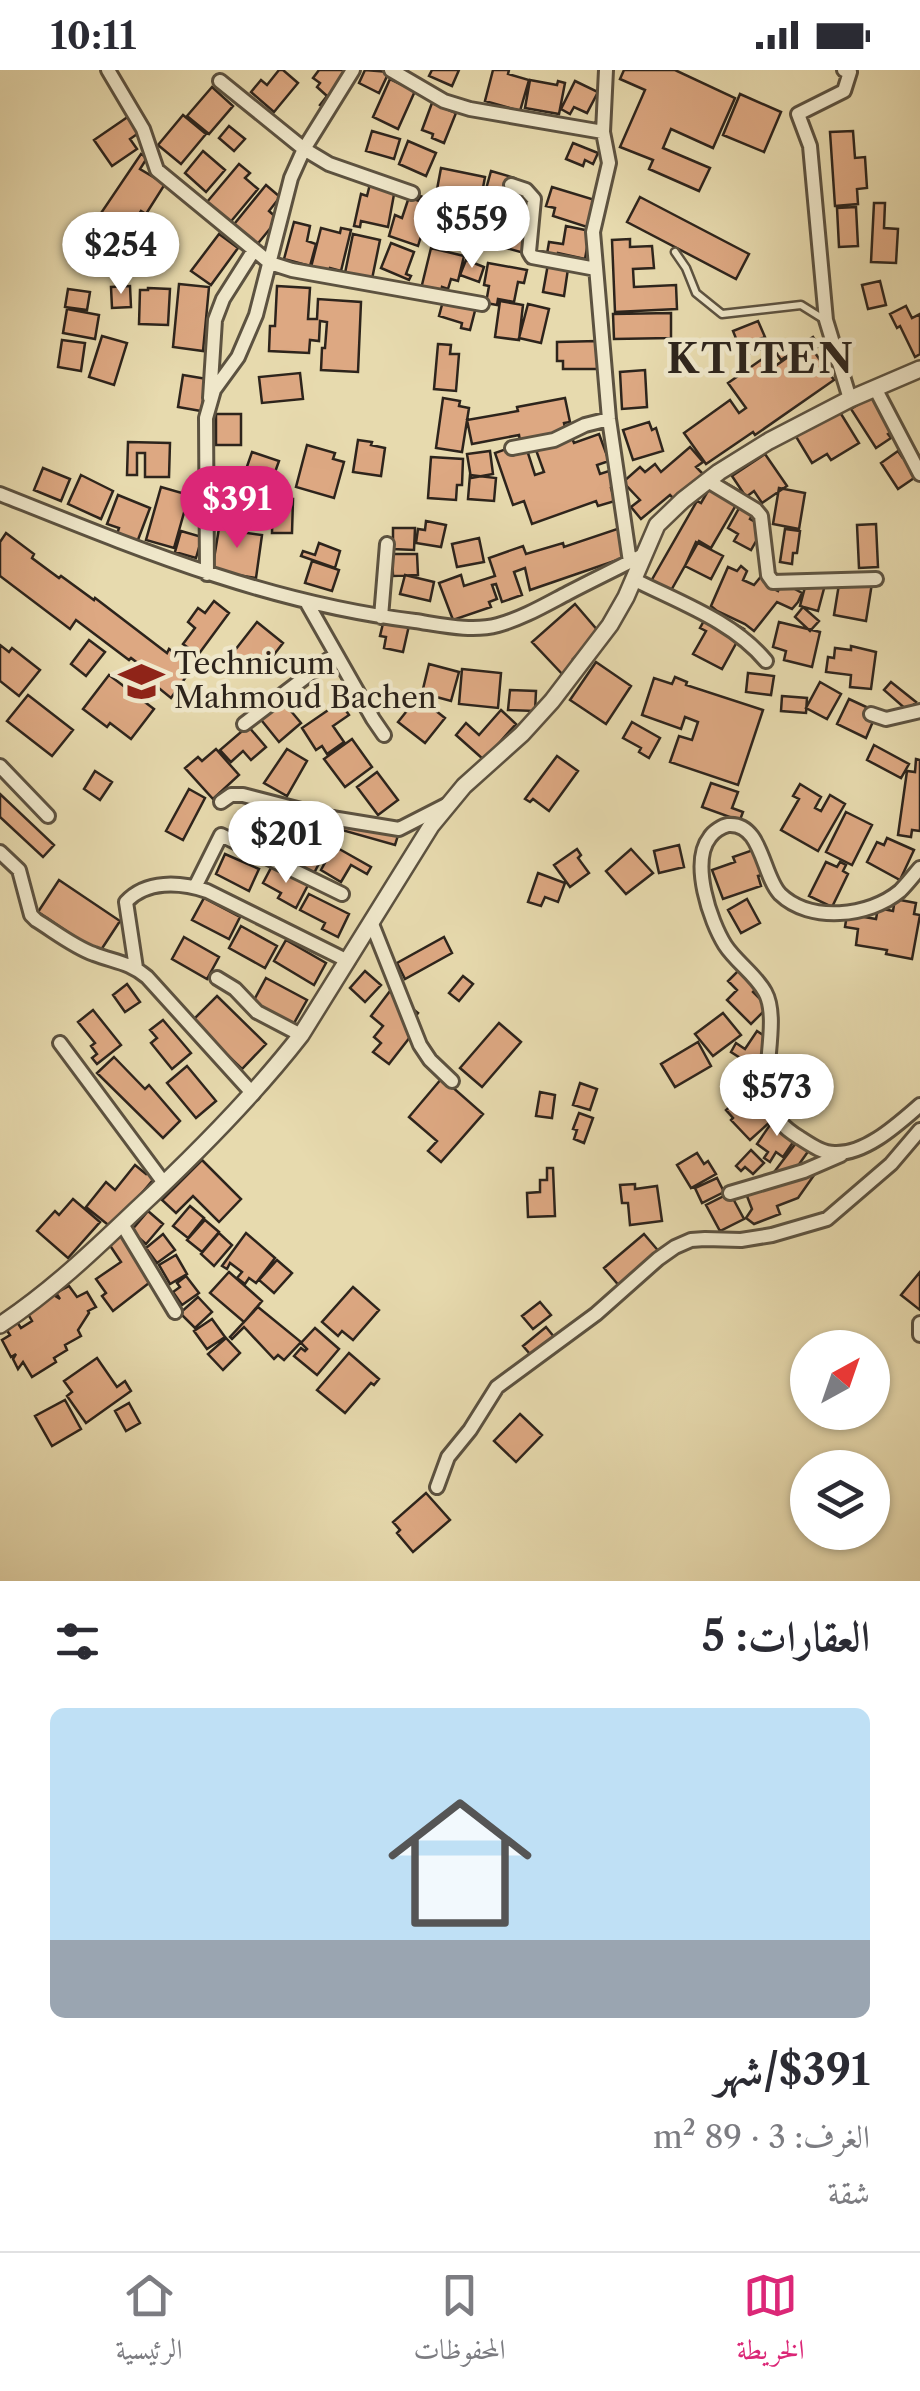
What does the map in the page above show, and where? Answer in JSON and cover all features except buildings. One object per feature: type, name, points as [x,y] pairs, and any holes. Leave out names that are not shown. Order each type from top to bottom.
[{"type":"street","points":[[108,70],[143,129],[157,170],[270,263],[482,304]]},
{"type":"street","points":[[207,574],[206,418],[210,401],[238,356],[256,315],[290,178],[352,70]]},
{"type":"street","points":[[391,70],[444,102],[603,132]]},
{"type":"street","points":[[0,1325],[59,1282],[253,1094],[301,1035],[431,826],[464,786],[502,754],[552,700],[610,626],[633,580],[636,558],[609,419],[593,232],[608,162],[603,132],[606,70]]},
{"type":"street","points":[[844,70],[850,72],[844,90],[798,114],[810,146],[826,320],[850,398]]},
{"type":"street","points":[[220,81],[304,149],[330,164],[412,192]]},
{"type":"street","points":[[511,185],[526,190],[534,199],[529,252],[532,257],[596,270]]},
{"type":"street","points":[[210,401],[215,320],[223,298],[254,250]]},
{"type":"street","points":[[0,494],[148,554],[306,603],[474,629],[497,626],[636,558],[656,526],[682,500],[769,441],[850,398],[920,369]]},
{"type":"street","points":[[875,388],[920,474]]},
{"type":"street","points":[[512,448],[554,440],[609,419]]},
{"type":"street","points":[[708,480],[761,516],[772,582],[876,579]]},
{"type":"street","points":[[380,616],[387,544]]},
{"type":"street","points":[[633,580],[727,627],[746,639],[766,661]]},
{"type":"street","points":[[306,603],[384,735]]},
{"type":"street","points":[[244,724],[336,654]]},
{"type":"street","points":[[871,714],[886,719],[920,711]]},
{"type":"street","points":[[0,766],[48,816]]},
{"type":"street","points":[[221,802],[231,795],[243,795],[332,818],[399,829],[450,804]]},
{"type":"street","points":[[852,1150],[834,1153],[816,1148],[775,1116],[768,1098],[770,1010],[766,993],[727,948],[713,922],[702,867],[704,847],[712,833],[727,825],[741,827],[758,845],[776,890],[803,910],[824,913],[848,912],[874,904],[899,892],[920,868]]},
{"type":"street","points":[[195,887],[221,835],[342,894]]},
{"type":"street","points":[[0,852],[19,870],[31,915],[36,920],[91,954],[136,968],[253,1094]]},
{"type":"street","points":[[136,968],[126,902],[134,892],[172,884],[195,887],[348,961]]},
{"type":"street","points":[[372,924],[420,1045],[452,1081]]},
{"type":"street","points":[[217,978],[236,989],[258,1012],[301,1035]]},
{"type":"street","points":[[60,1043],[164,1183]]},
{"type":"street","points":[[730,1193],[804,1171],[874,1140],[920,1105]]},
{"type":"street","points":[[437,1487],[453,1448],[470,1430],[496,1387],[596,1314],[658,1259],[691,1240],[772,1236],[827,1218],[890,1164],[920,1130]]},
{"type":"street","points":[[122,1224],[175,1312]]},
{"type":"street","points":[[920,1323],[920,1336]]},
{"type":"lane","points":[[675,252],[696,293],[722,314],[801,305],[826,320]]},
{"type":"place","name":"Technicum Mahmoud Bachen","points":[[141,681]]},
{"type":"district","name":"KTITEN","points":[[761,359]]}]
